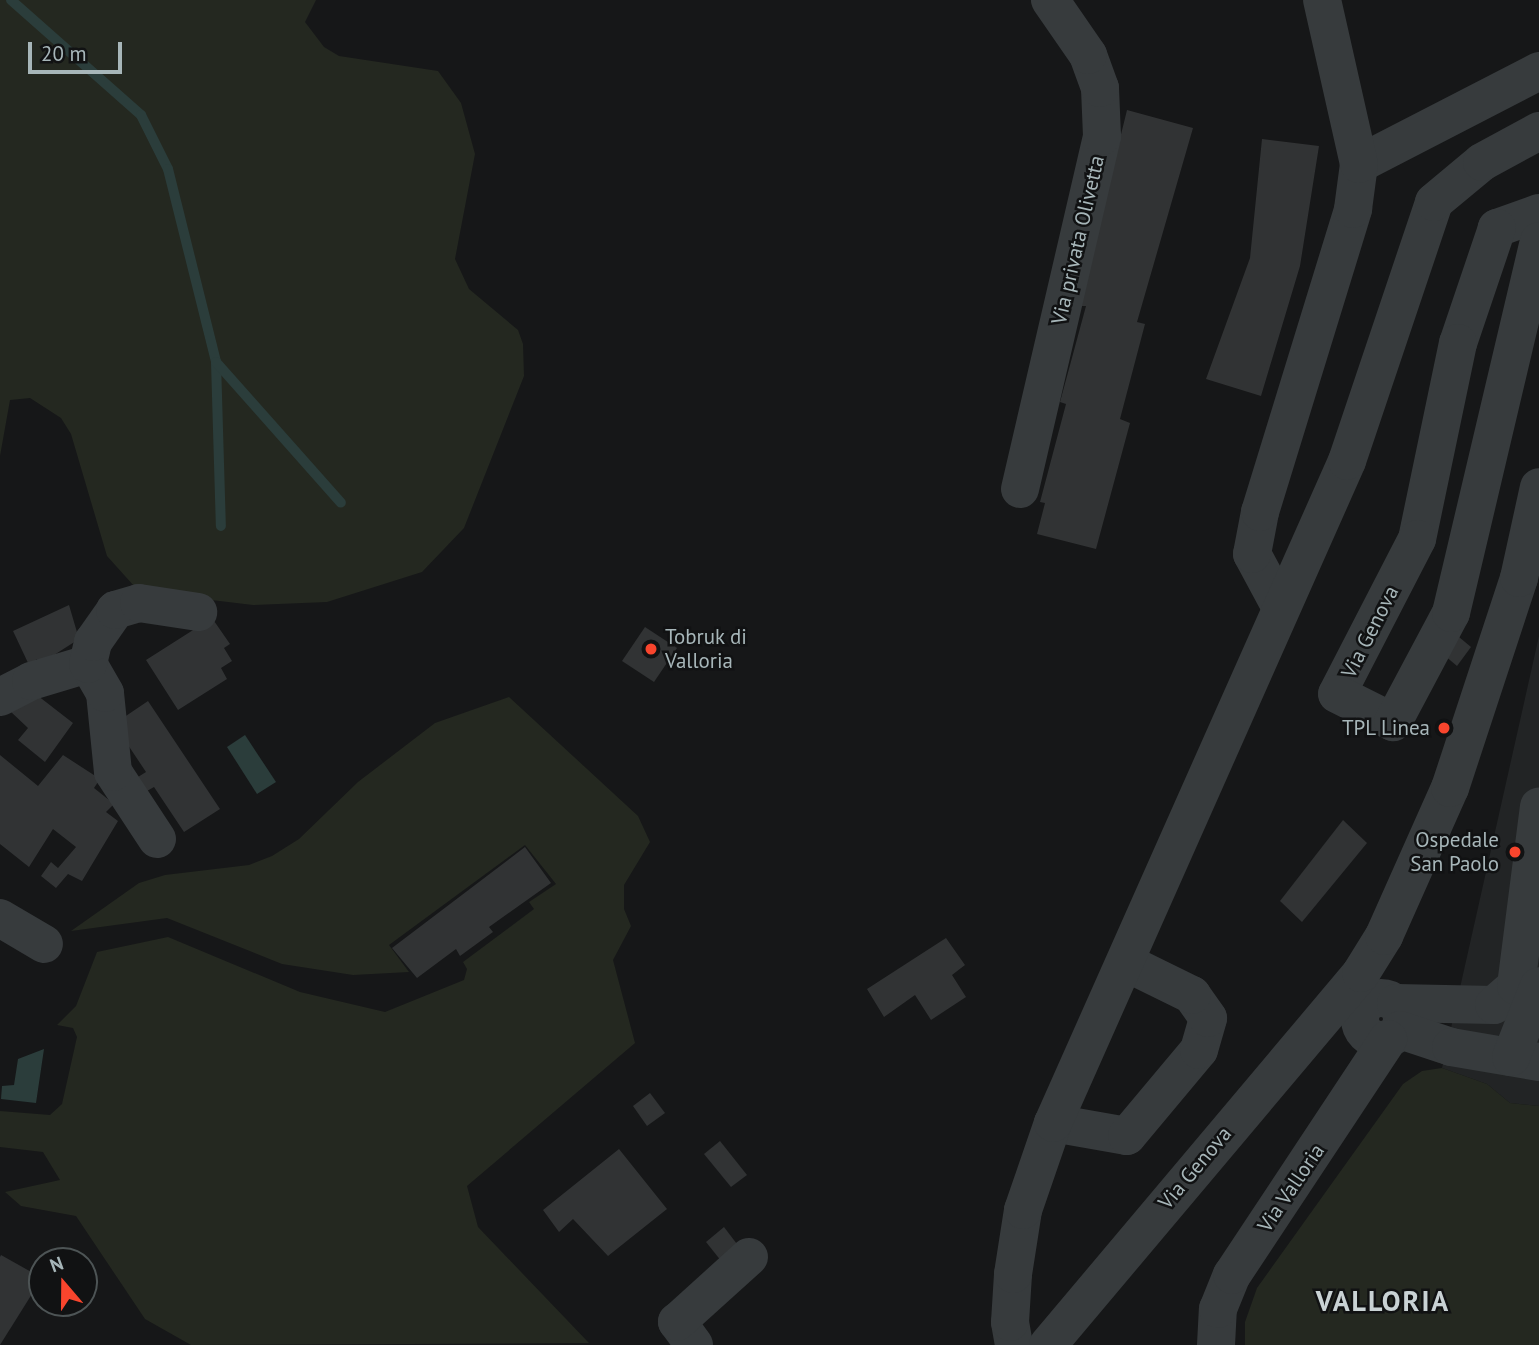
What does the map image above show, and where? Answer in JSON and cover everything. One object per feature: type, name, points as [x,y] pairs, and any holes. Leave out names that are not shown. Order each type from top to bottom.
[{"type":"street","name":"Via privata Olivetta","points":[[1020,489],[1102,136],[1100,88],[1088,55],[1050,0]]},
{"type":"street","points":[[1280,606],[1252,554],[1259,512],[1353,209],[1359,164],[1322,0]]},
{"type":"street","points":[[1359,164],[1539,71]]},
{"type":"street","points":[[1014,1345],[1010,1322],[1013,1274],[1023,1210],[1053,1123],[1127,962],[1280,606],[1347,461],[1434,202],[1482,162],[1539,131]]},
{"type":"street","name":"Via Genova","points":[[1539,213],[1497,228],[1458,343],[1417,539],[1337,694],[1393,722],[1451,613],[1539,241]]},
{"type":"street","name":"Via Genova","points":[[1048,1345],[1380,1012],[1384,936],[1450,788],[1518,578],[1539,487]]},
{"type":"street","points":[[157,839],[113,772],[105,693],[88,664],[93,642],[114,610],[139,603],[198,612]]},
{"type":"street","points":[[0,697],[31,681],[88,664]]},
{"type":"street","points":[[1380,1012],[1494,1005],[1516,986],[1539,806]]},
{"type":"street","points":[[0,918],[44,944]]},
{"type":"street","points":[[1053,1123],[1127,1136],[1199,1050],[1208,1018],[1192,995],[1127,962]]},
{"type":"street","points":[[1380,1012],[1451,1047],[1525,1060],[1539,986]]},
{"type":"street","name":"Via Valloria","points":[[1216,1345],[1218,1309],[1232,1275],[1380,1012]]},
{"type":"street","points":[[694,1345],[677,1322],[749,1257]]},
{"type":"shaded area","points":[[0,0],[316,0],[305,22],[324,47],[339,56],[438,71],[461,103],[475,154],[455,259],[469,289],[518,330],[523,344],[524,376],[464,528],[422,572],[327,602],[253,605],[153,593],[134,586],[107,556],[71,434],[61,418],[30,398],[10,400],[0,456]]},
{"type":"shaded area","name":"Ospedale San Paolo","points":[[1539,636],[1539,1106],[1510,1103],[1487,1084],[1442,1068]]},
{"type":"shaded area","points":[[509,697],[638,816],[650,842],[624,885],[624,909],[631,926],[613,960],[635,1043],[467,1186],[478,1227],[589,1343],[191,1345],[145,1319],[76,1216],[21,1206],[5,1192],[60,1180],[43,1152],[0,1147],[0,1111],[50,1115],[62,1104],[77,1037],[73,1028],[57,1025],[76,1006],[97,952],[168,937],[300,992],[385,1012],[464,980],[467,969],[463,962],[534,909],[529,902],[556,884],[525,845],[389,945],[409,972],[353,975],[282,964],[167,918],[71,931],[139,883],[165,875],[249,865],[272,856],[299,839],[358,782],[435,723]]},
{"type":"shaded area","points":[[245,735],[276,782],[257,794],[227,747]]},
{"type":"shaded area","points":[[44,1049],[36,1103],[1,1099],[2,1086],[14,1085],[18,1059]]},
{"type":"shaded area","points":[[1442,1068],[1487,1084],[1510,1103],[1539,1106],[1539,1345],[1245,1345],[1245,1322],[1257,1288],[1403,1084],[1422,1071]]},
{"type":"building","points":[[1127,110],[1193,128],[1137,322],[1145,324],[1120,419],[1130,423],[1096,549],[1037,534],[1045,503],[1040,502],[1066,404],[1060,402],[1086,306],[1079,306]]},
{"type":"building","points":[[1262,139],[1319,146],[1300,266],[1261,396],[1206,379],[1250,258]]},
{"type":"building","points":[[69,605],[79,639],[40,664],[37,659],[29,665],[13,631]]},
{"type":"building","points":[[212,618],[230,644],[224,648],[232,661],[221,668],[227,679],[178,710],[146,660]]},
{"type":"building","points":[[645,627],[677,648],[654,682],[622,661]]},
{"type":"building","points":[[1459,637],[1471,647],[1457,666],[1444,655]]},
{"type":"building","points":[[33,692],[73,723],[45,762],[18,740],[28,728],[10,711]]},
{"type":"building","points":[[148,701],[220,809],[184,832],[154,787],[147,791],[138,777],[146,772],[114,724]]},
{"type":"building","points":[[0,755],[38,786],[63,755],[100,779],[94,788],[114,804],[106,812],[118,821],[82,881],[68,874],[56,888],[41,876],[51,862],[58,868],[76,847],[53,829],[29,867],[0,844]]},
{"type":"building","points":[[1343,820],[1367,843],[1302,922],[1280,901]]},
{"type":"building","points":[[525,847],[551,883],[489,927],[493,932],[460,956],[456,949],[417,978],[392,948]]},
{"type":"building","points":[[946,938],[965,965],[952,975],[966,997],[931,1020],[915,995],[884,1017],[867,989]]},
{"type":"building","points":[[650,1093],[665,1113],[647,1126],[633,1106]]},
{"type":"building","points":[[720,1141],[747,1175],[731,1187],[704,1154]]},
{"type":"building","points":[[619,1149],[667,1209],[608,1256],[573,1219],[559,1232],[543,1210]]},
{"type":"building","points":[[724,1227],[740,1248],[722,1262],[706,1242]]},
{"type":"building","points":[[1,1255],[28,1270],[28,1300],[0,1345]]},
{"type":"waterway","points":[[11,0],[141,115],[168,169],[216,362],[221,526]]},
{"type":"waterway","points":[[216,362],[341,503]]},
{"type":"place","name":"Tobruk di Valloria","points":[[651,649]]},
{"type":"place","name":"TPL Linea","points":[[1444,728]]},
{"type":"place","name":"Ospedale San Paolo","points":[[1515,852]]},
{"type":"district","name":"VALLORIA","points":[[1383,1301]]}]
